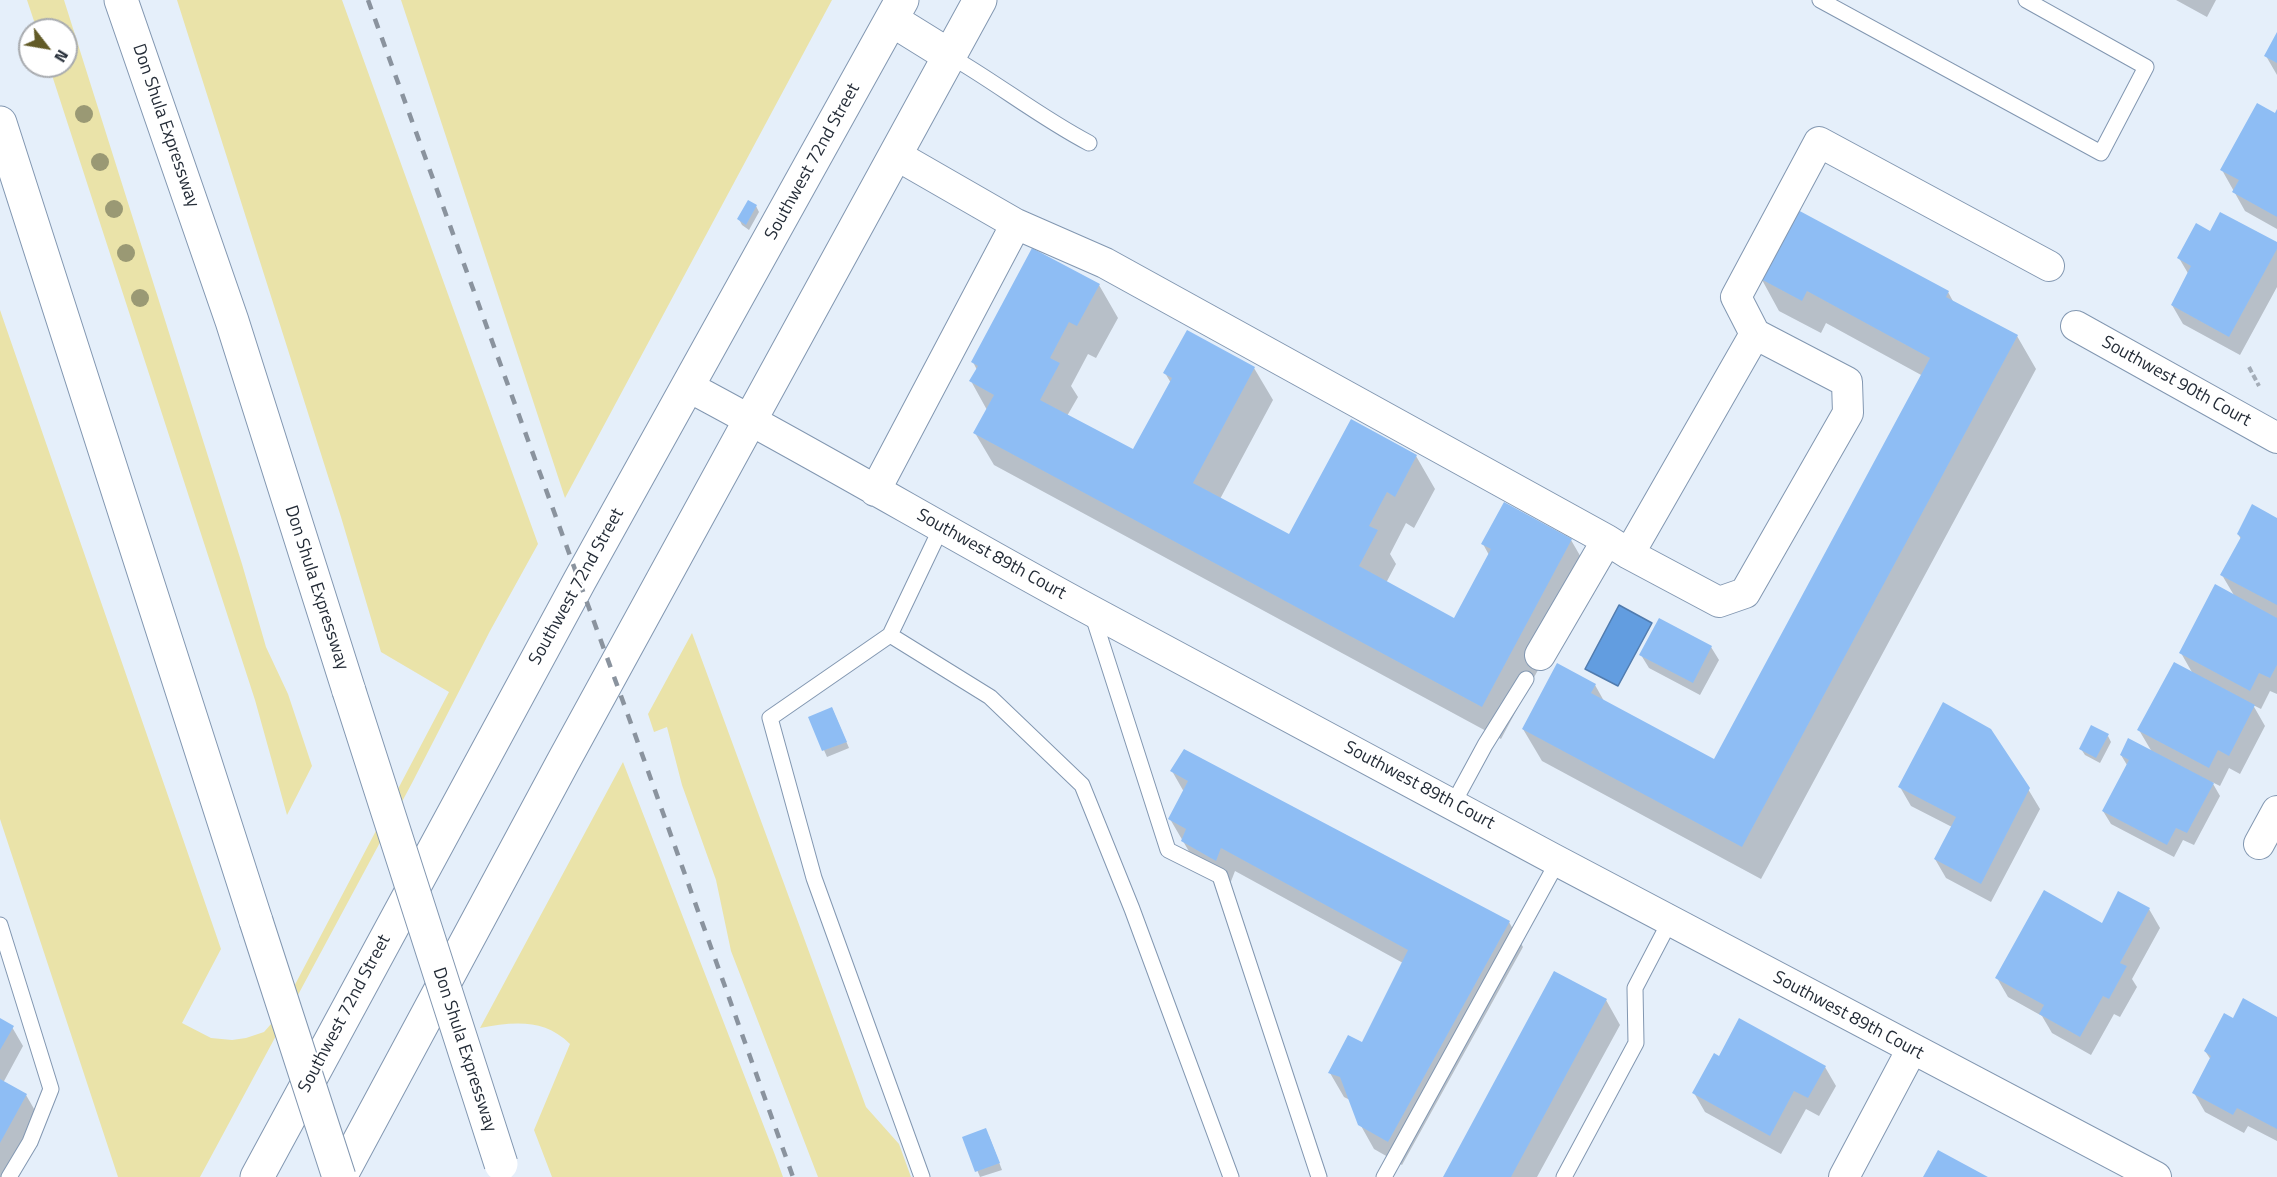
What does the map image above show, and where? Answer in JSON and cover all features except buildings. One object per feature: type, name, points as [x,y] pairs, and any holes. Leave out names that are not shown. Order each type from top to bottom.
[{"type":"main road","name":"Don Shula Expressway","points":[[121,0],[232,321],[503,1170]]},
{"type":"main road","points":[[340,1177],[574,742],[980,0]]},
{"type":"main road","points":[[897,10],[950,56]]},
{"type":"main road","name":"Southwest 72nd Street","points":[[257,1177],[574,591],[897,10]]},
{"type":"main road","points":[[0,123],[340,1177]]},
{"type":"street","points":[[896,155],[1016,224],[1105,262],[1719,602],[1745,593],[1848,413],[1847,382],[1755,334],[1736,297],[1819,142],[2049,266]]},
{"type":"street","points":[[875,490],[1016,224]]},
{"type":"street","name":"Southwest 90th Court","points":[[2076,326],[2276,435]]},
{"type":"street","points":[[1533,667],[1618,547],[1755,334]]},
{"type":"street","name":"Southwest 89th Court","points":[[687,387],[1091,610],[1670,921],[2156,1177]]},
{"type":"street","points":[[2259,844],[2277,811]]},
{"type":"street","points":[[1844,1177],[1912,1049]]},
{"type":"lane","points":[[1820,0],[2101,153],[2146,67],[2026,0]]},
{"type":"lane","points":[[950,56],[987,77],[1064,130],[1089,143]]},
{"type":"lane","points":[[922,1177],[814,878],[770,718],[890,635],[940,528]]},
{"type":"lane","points":[[1091,610],[1168,850],[1220,876],[1318,1177]]},
{"type":"lane","points":[[890,635],[990,697],[1082,785],[1132,909],[1231,1177]]},
{"type":"lane","points":[[1453,804],[1485,745],[1533,667]]},
{"type":"lane","points":[[1384,1177],[1558,861]]},
{"type":"lane","points":[[1564,1177],[1636,1043],[1635,988],[1670,921]]},
{"type":"lane","points":[[0,925],[51,1089],[30,1142],[9,1177]]},
{"type":"path","points":[[2249,367],[2259,386]]},
{"type":"shaded area","points":[[27,0],[64,0],[70,18],[33,18]]},
{"type":"shaded area","points":[[177,0],[342,0],[538,544],[200,1177],[118,1177],[0,819],[0,310],[221,949],[182,1023],[211,1038],[232,1040],[264,1032],[279,1015],[449,692],[381,652],[341,517]]},
{"type":"shaded area","points":[[401,0],[832,0],[565,498]]},
{"type":"shaded area","points":[[78,44],[242,564],[266,647],[288,694],[312,766],[287,815],[255,700],[53,78],[78,78]]},
{"type":"shaded area","points":[[692,633],[866,1107],[899,1144],[911,1177],[818,1177],[731,951],[716,880],[682,785],[667,727],[654,732],[648,714]]},
{"type":"shaded area","points":[[623,762],[783,1177],[552,1177],[534,1130],[570,1044],[550,1030],[528,1024],[504,1024],[480,1028]]},
{"type":"water","points":[[1619,605],[1652,623],[1618,686],[1585,669]]},
{"type":"railway","points":[[368,0],[793,1177]]}]
